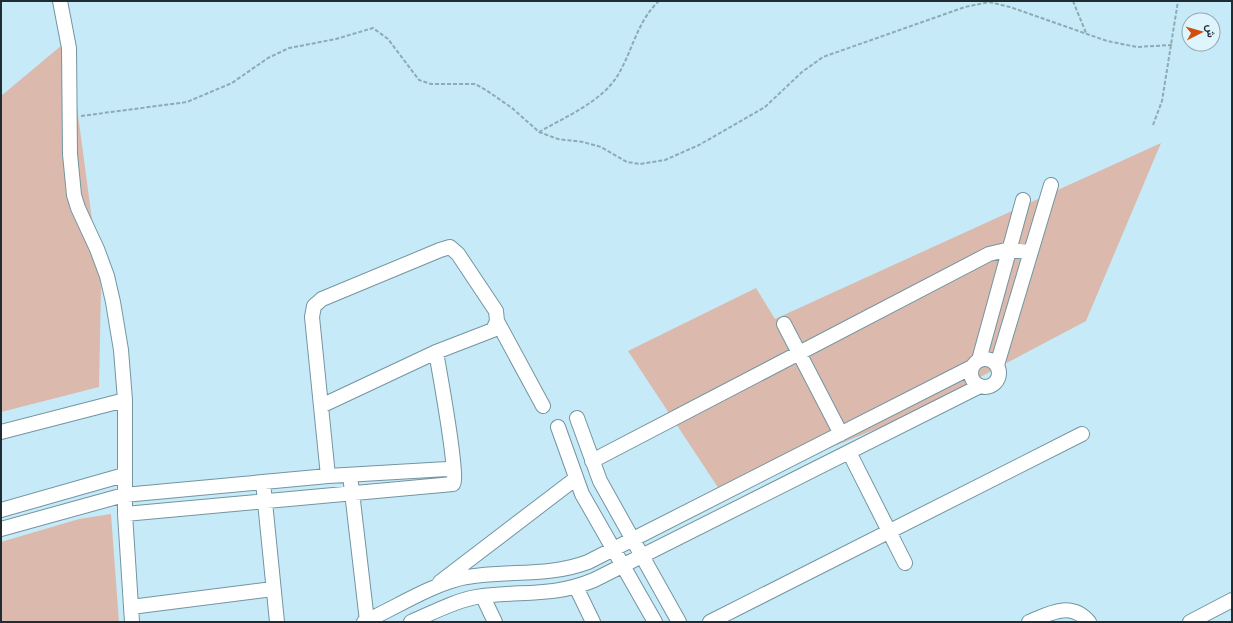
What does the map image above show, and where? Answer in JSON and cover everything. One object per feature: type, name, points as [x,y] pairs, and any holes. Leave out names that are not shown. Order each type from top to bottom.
[{"type":"street","points":[[60,1],[69,48],[70,154],[74,194],[80,214],[103,264],[110,286],[118,327],[125,400],[124,514],[132,622]]},
{"type":"street","points":[[411,622],[481,597],[552,592],[576,587],[623,566],[980,386],[990,386],[998,379],[999,370],[997,365],[1051,185]]},
{"type":"street","points":[[980,386],[973,380],[976,364],[1024,200]]},
{"type":"street","points":[[1017,224],[1037,230]]},
{"type":"street","points":[[321,406],[436,352],[490,331],[496,326],[496,311],[458,254],[450,248],[440,250],[322,299],[314,306],[312,317],[328,476]]},
{"type":"street","points":[[592,461],[989,254],[1000,250],[1031,252]]},
{"type":"street","points":[[497,321],[543,406]]},
{"type":"street","points":[[784,324],[841,434]]},
{"type":"street","points":[[124,514],[352,495],[454,483],[453,466],[436,352]]},
{"type":"street","points":[[428,592],[466,578],[559,571],[588,562],[976,364],[988,359],[997,365]]},
{"type":"street","points":[[1,432],[125,400]]},
{"type":"street","points":[[577,418],[604,490],[679,622]]},
{"type":"street","points":[[558,428],[575,479],[655,622]]},
{"type":"street","points":[[710,622],[1082,434]]},
{"type":"street","points":[[849,452],[905,563]]},
{"type":"street","points":[[1,529],[124,495],[350,474],[436,470],[450,468],[453,466]]},
{"type":"street","points":[[436,470],[438,486]]},
{"type":"street","points":[[350,474],[366,621],[386,617],[428,592],[575,479]]},
{"type":"street","points":[[1,510],[124,475]]},
{"type":"street","points":[[263,482],[276,622]]},
{"type":"street","points":[[481,597],[489,576]]},
{"type":"street","points":[[466,578],[481,597],[496,622]]},
{"type":"street","points":[[576,587],[593,622]]},
{"type":"street","points":[[131,607],[272,589]]},
{"type":"street","points":[[1190,622],[1232,600]]},
{"type":"street","points":[[1029,622],[1058,611],[1069,610],[1077,612],[1089,622]]},
{"type":"path","points":[[539,132],[591,101],[608,88],[617,77],[642,22],[658,1]]},
{"type":"path","points":[[1073,1],[1086,33]]},
{"type":"path","points":[[1153,124],[1162,101],[1178,1]]},
{"type":"path","points":[[70,118],[187,102],[232,83],[268,58],[290,48],[336,39],[373,28],[388,39],[419,80],[431,84],[475,84],[512,108],[539,132],[558,139],[583,142],[601,147],[627,162],[640,164],[665,160],[699,145],[765,107],[802,72],[823,57],[965,7],[989,2],[1010,7],[1107,41],[1137,47],[1172,45]]},
{"type":"shaded area","points":[[68,40],[101,287],[99,387],[1,412],[1,96]]},
{"type":"shaded area","points":[[1161,143],[1086,321],[901,419],[721,492],[628,351],[756,288],[775,319]]},
{"type":"shaded area","points":[[111,514],[119,622],[1,622],[1,542],[79,519]]}]
